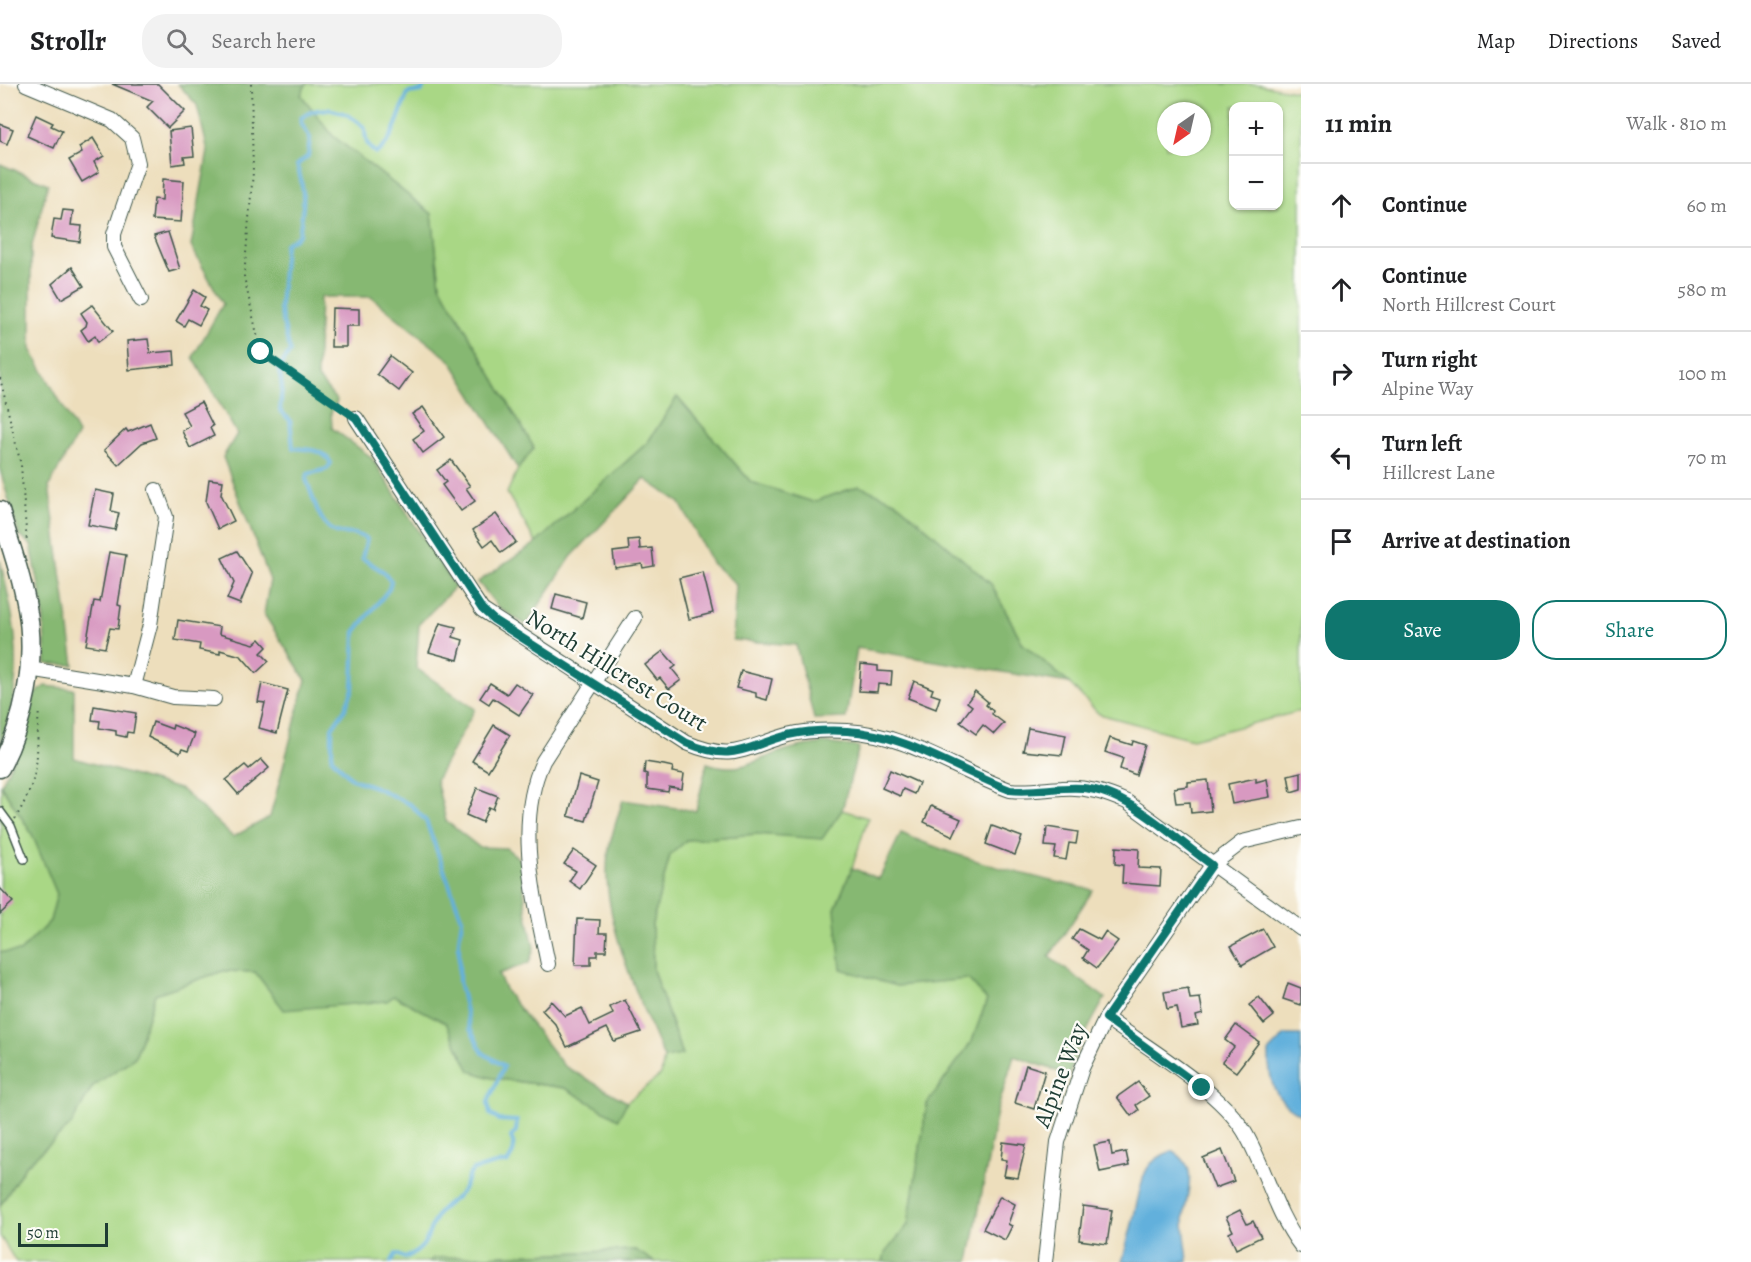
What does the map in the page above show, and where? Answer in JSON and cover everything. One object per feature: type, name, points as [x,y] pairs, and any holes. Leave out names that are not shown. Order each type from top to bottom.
[{"type":"street","points":[[26,84],[112,120],[132,138],[138,163],[116,227],[114,248],[141,300]]},
{"type":"street","name":"North Hillcrest Court","points":[[356,418],[482,609],[687,743],[719,753],[735,753],[787,735],[831,730],[878,734],[909,744],[1010,790],[1027,792],[1074,788],[1107,793],[1127,802],[1301,929]]},
{"type":"street","points":[[134,686],[150,625],[166,517],[156,490]]},
{"type":"street","points":[[0,768],[21,715],[29,669],[30,644],[27,608],[1,521]]},
{"type":"street","points":[[548,964],[530,862],[531,795],[535,778],[543,761],[635,618]]},
{"type":"street","points":[[29,669],[134,686],[173,697],[214,699]]},
{"type":"street","name":"Alpine Way","points":[[1045,1262],[1058,1142],[1082,1068],[1106,1018],[1212,865],[1242,842],[1301,828]]},
{"type":"street","points":[[1106,1018],[1225,1107],[1257,1154],[1276,1206],[1301,1246]]},
{"type":"lane","points":[[0,811],[11,826],[24,859]]},
{"type":"path","points":[[250,84],[253,172],[244,277],[261,352],[356,418]]},
{"type":"green space","points":[[178,84],[306,84],[301,95],[333,136],[432,214],[440,285],[534,448],[518,469],[451,361],[371,297],[320,297],[317,377],[337,401],[331,413],[332,428],[371,457],[455,587],[419,624],[416,668],[475,709],[436,780],[446,821],[479,847],[506,848],[521,860],[526,910],[534,948],[529,963],[498,974],[507,993],[564,1066],[627,1102],[618,1119],[565,1088],[492,1078],[470,1071],[446,1023],[394,996],[387,1001],[284,1010],[255,972],[223,971],[155,994],[135,1057],[93,1086],[70,1126],[25,1166],[0,1206],[0,952],[20,952],[50,921],[57,894],[32,834],[1,785],[16,754],[35,694],[45,686],[74,689],[74,758],[182,790],[233,837],[270,817],[306,680],[264,614],[270,580],[223,457],[237,434],[193,357],[223,304],[191,246],[208,151],[197,105]]},
{"type":"green space","points":[[306,84],[1256,84],[1301,92],[1301,711],[1192,739],[1099,714],[1069,683],[1023,644],[991,584],[859,486],[813,502],[751,482],[677,397],[648,442],[536,543],[507,493],[518,469],[534,448],[440,285],[432,214],[333,136],[301,95]]},
{"type":"green space","points":[[0,164],[48,184],[31,249],[31,349],[78,434],[49,486],[74,665],[46,664],[43,606],[31,545],[19,535],[0,470]]},
{"type":"green space","points":[[677,397],[751,482],[813,502],[859,486],[895,501],[991,584],[1023,644],[1069,683],[857,648],[846,718],[814,719],[796,645],[733,640],[736,584],[712,563],[680,503],[645,479],[571,557],[526,625],[498,607],[478,582],[536,543],[648,442]]},
{"type":"green space","points":[[0,560],[11,609],[16,674],[8,720],[0,745]]},
{"type":"green space","points":[[823,743],[859,747],[842,810],[822,839],[756,834],[687,840],[670,855],[652,924],[653,970],[682,1055],[664,1058],[623,955],[609,900],[607,873],[609,849],[623,800],[696,811],[707,763],[730,767],[740,766],[790,749]]},
{"type":"green space","points":[[1,785],[32,834],[57,894],[50,921],[20,952],[0,952]]},
{"type":"green space","points":[[842,810],[868,818],[852,868],[835,909],[896,986],[968,978],[987,1000],[972,1041],[927,1104],[908,1225],[885,1253],[883,1262],[654,1262],[635,1250],[434,1258],[428,1262],[16,1262],[0,1236],[0,1206],[25,1166],[70,1126],[93,1086],[135,1057],[155,994],[223,971],[255,972],[394,995],[446,1023],[470,1071],[492,1078],[565,1088],[618,1118],[627,1102],[661,1075],[664,1058],[682,1054],[653,970],[652,924],[670,855],[687,840],[756,834],[822,838]]},
{"type":"green space","points":[[901,833],[924,843],[995,866],[1093,890],[1049,957],[1105,998],[1079,1045],[1069,1075],[1014,1056],[997,1111],[969,1262],[883,1262],[885,1253],[908,1225],[927,1104],[972,1041],[987,1000],[968,979],[896,986],[841,969],[835,909],[852,868],[879,879]]},
{"type":"green space","points":[[636,1250],[654,1262],[428,1262],[434,1258]]},
{"type":"water","points":[[1285,1035],[1301,1035],[1301,1115],[1284,1104],[1279,1097],[1274,1089],[1270,1071],[1269,1051]]},
{"type":"water","points":[[1172,1151],[1181,1157],[1189,1173],[1190,1182],[1184,1219],[1188,1262],[1122,1262],[1145,1173],[1154,1161]]},
{"type":"building","points":[[112,84],[158,84],[185,111],[168,128],[147,107],[153,101]]},
{"type":"building","points":[[36,115],[53,123],[51,126],[62,131],[54,148],[27,136]]},
{"type":"building","points":[[0,124],[13,129],[7,144],[0,141]]},
{"type":"building","points":[[191,128],[194,156],[184,157],[185,163],[172,165],[169,131]]},
{"type":"building","points":[[93,138],[104,156],[94,162],[99,172],[82,182],[69,160],[82,153],[79,147]]},
{"type":"building","points":[[163,179],[184,181],[181,222],[152,220],[154,199],[162,200]]},
{"type":"building","points":[[63,210],[73,211],[71,225],[82,226],[80,242],[51,238],[54,219],[61,220]]},
{"type":"building","points":[[168,232],[180,269],[169,272],[154,236]]},
{"type":"building","points":[[72,267],[84,286],[61,299],[52,284]]},
{"type":"building","points":[[194,290],[205,297],[200,306],[207,310],[199,325],[188,319],[184,326],[176,321]]},
{"type":"building","points":[[92,305],[113,331],[98,342],[95,336],[88,341],[81,330],[87,322],[81,313]]},
{"type":"building","points":[[332,308],[359,309],[359,326],[346,326],[346,347],[331,347]]},
{"type":"building","points":[[148,339],[150,353],[174,351],[175,365],[129,370],[127,341]]},
{"type":"building","points":[[390,356],[412,373],[399,391],[377,374]]},
{"type":"building","points":[[201,402],[213,426],[210,428],[214,436],[190,448],[182,431],[190,426],[182,412]]},
{"type":"building","points":[[423,407],[444,437],[423,453],[413,439],[424,431],[412,414]]},
{"type":"building","points":[[150,423],[156,438],[142,443],[118,465],[104,450],[126,429],[128,432]]},
{"type":"building","points":[[451,460],[470,486],[466,488],[475,501],[461,511],[442,485],[446,482],[437,470]]},
{"type":"building","points":[[209,479],[223,481],[221,494],[234,521],[218,529],[206,502]]},
{"type":"building","points":[[95,490],[114,494],[111,511],[119,513],[115,530],[88,525]]},
{"type":"building","points":[[496,514],[516,542],[501,553],[492,540],[484,546],[473,530]]},
{"type":"building","points":[[639,539],[640,549],[652,548],[654,566],[643,568],[642,564],[615,568],[613,552],[629,550],[628,540]]},
{"type":"building","points":[[237,551],[252,574],[240,604],[227,599],[234,583],[222,558]]},
{"type":"building","points":[[109,552],[126,555],[118,605],[121,606],[118,629],[110,628],[105,648],[86,645],[94,601],[100,602]]},
{"type":"building","points":[[703,572],[713,613],[689,619],[679,578]]},
{"type":"building","points":[[556,594],[586,602],[582,618],[552,609]]},
{"type":"building","points":[[178,620],[220,627],[219,634],[254,644],[260,639],[267,647],[261,653],[269,661],[256,673],[241,656],[220,650],[220,654],[199,650],[200,644],[175,640]]},
{"type":"building","points":[[440,623],[456,627],[453,637],[463,640],[458,660],[429,652]]},
{"type":"building","points":[[663,651],[676,666],[672,669],[681,680],[669,689],[660,678],[657,680],[645,665]]},
{"type":"building","points":[[861,664],[878,666],[878,671],[892,672],[891,685],[878,684],[877,692],[859,691]]},
{"type":"building","points":[[741,671],[772,679],[767,700],[756,697],[756,693],[736,688]]},
{"type":"building","points":[[914,681],[933,689],[931,694],[940,697],[936,709],[908,698]]},
{"type":"building","points":[[262,683],[288,690],[277,733],[259,728],[265,703],[258,702]]},
{"type":"building","points":[[490,683],[507,694],[515,683],[533,695],[519,715],[493,698],[489,704],[480,698]]},
{"type":"building","points":[[975,691],[988,702],[986,705],[993,711],[992,714],[1004,723],[994,734],[983,725],[976,734],[960,722],[972,706],[967,702]]},
{"type":"building","points":[[94,706],[136,713],[133,733],[127,732],[126,737],[116,735],[116,731],[99,728],[100,721],[92,720]]},
{"type":"building","points":[[153,722],[172,729],[173,725],[195,734],[188,751],[182,749],[180,753],[148,737]]},
{"type":"building","points":[[494,725],[510,735],[488,771],[472,761]]},
{"type":"building","points":[[1028,728],[1066,735],[1062,755],[1023,751]]},
{"type":"building","points":[[1110,738],[1132,745],[1133,741],[1145,745],[1136,775],[1120,769],[1123,758],[1105,752]]},
{"type":"building","points":[[261,759],[269,768],[238,794],[226,780],[245,765],[249,769]]},
{"type":"building","points":[[645,762],[673,767],[672,772],[684,774],[682,789],[669,787],[668,792],[647,789],[647,774],[644,773]]},
{"type":"building","points":[[890,770],[919,783],[914,794],[903,789],[900,796],[882,788]]},
{"type":"building","points":[[1301,772],[1301,789],[1291,792],[1288,775]]},
{"type":"building","points":[[579,776],[598,782],[586,821],[568,816]]},
{"type":"building","points":[[1256,778],[1256,782],[1267,779],[1270,797],[1232,804],[1228,784]]},
{"type":"building","points":[[1208,780],[1211,811],[1191,813],[1190,802],[1176,803],[1174,788],[1188,786],[1188,782]]},
{"type":"building","points":[[477,788],[498,796],[493,809],[489,807],[482,822],[466,815]]},
{"type":"building","points":[[931,806],[961,819],[953,836],[924,822]]},
{"type":"building","points":[[992,826],[1022,837],[1015,855],[986,844]]},
{"type":"building","points":[[1047,827],[1078,832],[1076,844],[1069,843],[1066,860],[1054,858],[1056,847],[1045,846]]},
{"type":"building","points":[[1116,847],[1139,849],[1138,868],[1161,869],[1160,886],[1122,883],[1123,865],[1115,864]]},
{"type":"building","points":[[574,850],[596,865],[580,889],[569,881],[576,871],[564,864]]},
{"type":"building","points":[[0,888],[13,902],[0,914]]},
{"type":"building","points":[[577,919],[600,920],[599,933],[607,933],[606,951],[597,951],[597,956],[591,956],[591,965],[575,965]]},
{"type":"building","points":[[1079,929],[1100,940],[1105,932],[1118,941],[1097,968],[1083,958],[1088,950],[1072,939]]},
{"type":"building","points":[[1263,929],[1273,947],[1242,965],[1231,946]]},
{"type":"building","points":[[1288,983],[1301,988],[1301,1005],[1283,999]]},
{"type":"building","points":[[1188,988],[1190,999],[1200,998],[1203,1014],[1196,1016],[1198,1025],[1181,1028],[1177,1007],[1167,1009],[1164,992]]},
{"type":"building","points":[[1259,997],[1274,1016],[1264,1024],[1249,1005]]},
{"type":"building","points":[[625,1000],[641,1032],[614,1041],[607,1028],[567,1047],[556,1025],[542,1010],[551,1001],[565,1016],[582,1008],[590,1025],[613,1014],[610,1007]]},
{"type":"building","points":[[1236,1025],[1259,1042],[1236,1072],[1222,1062],[1234,1047],[1225,1040]]},
{"type":"building","points":[[1026,1065],[1045,1071],[1034,1109],[1015,1103]]},
{"type":"building","points":[[1138,1082],[1149,1096],[1136,1105],[1139,1110],[1131,1116],[1117,1097]]},
{"type":"building","points":[[1003,1142],[1026,1145],[1018,1178],[1004,1176],[1007,1160],[1001,1159]]},
{"type":"building","points":[[1110,1142],[1112,1155],[1126,1152],[1129,1166],[1100,1172],[1094,1145]]},
{"type":"building","points":[[1222,1150],[1234,1181],[1215,1188],[1203,1158]]},
{"type":"building","points":[[1000,1196],[1015,1204],[1008,1224],[1012,1226],[1005,1240],[983,1229]]},
{"type":"building","points":[[1083,1206],[1112,1210],[1107,1244],[1079,1240]]},
{"type":"building","points":[[1240,1210],[1247,1224],[1253,1221],[1261,1237],[1236,1249],[1229,1233],[1233,1231],[1226,1217]]},
{"type":"waterway","points":[[391,1262],[396,1254],[405,1258],[425,1243],[436,1217],[460,1194],[473,1170],[498,1163],[507,1163],[514,1150],[511,1137],[516,1131],[517,1121],[499,1120],[490,1114],[488,1102],[504,1066],[483,1053],[470,1029],[459,981],[459,940],[462,919],[426,821],[411,805],[375,787],[352,779],[332,758],[332,728],[345,709],[353,689],[355,632],[389,589],[391,581],[384,572],[362,558],[367,539],[336,532],[325,523],[317,509],[306,479],[308,474],[327,469],[331,463],[319,452],[293,448],[290,420],[280,411],[282,387],[279,368],[290,352],[280,309],[285,244],[299,235],[302,215],[303,192],[297,165],[308,156],[310,138],[301,123],[301,118],[317,110],[326,109],[343,113],[365,129],[367,143],[376,153],[382,149],[391,135],[408,93],[422,91],[425,84]]},
{"type":"route","points":[[261,352],[323,392],[356,418],[380,451],[482,609],[494,620],[687,743],[719,753],[735,753],[755,748],[787,735],[809,732],[831,730],[878,734],[909,744],[1010,790],[1027,792],[1085,788],[1107,793],[1127,802],[1212,865],[1106,1018],[1202,1088]]}]
